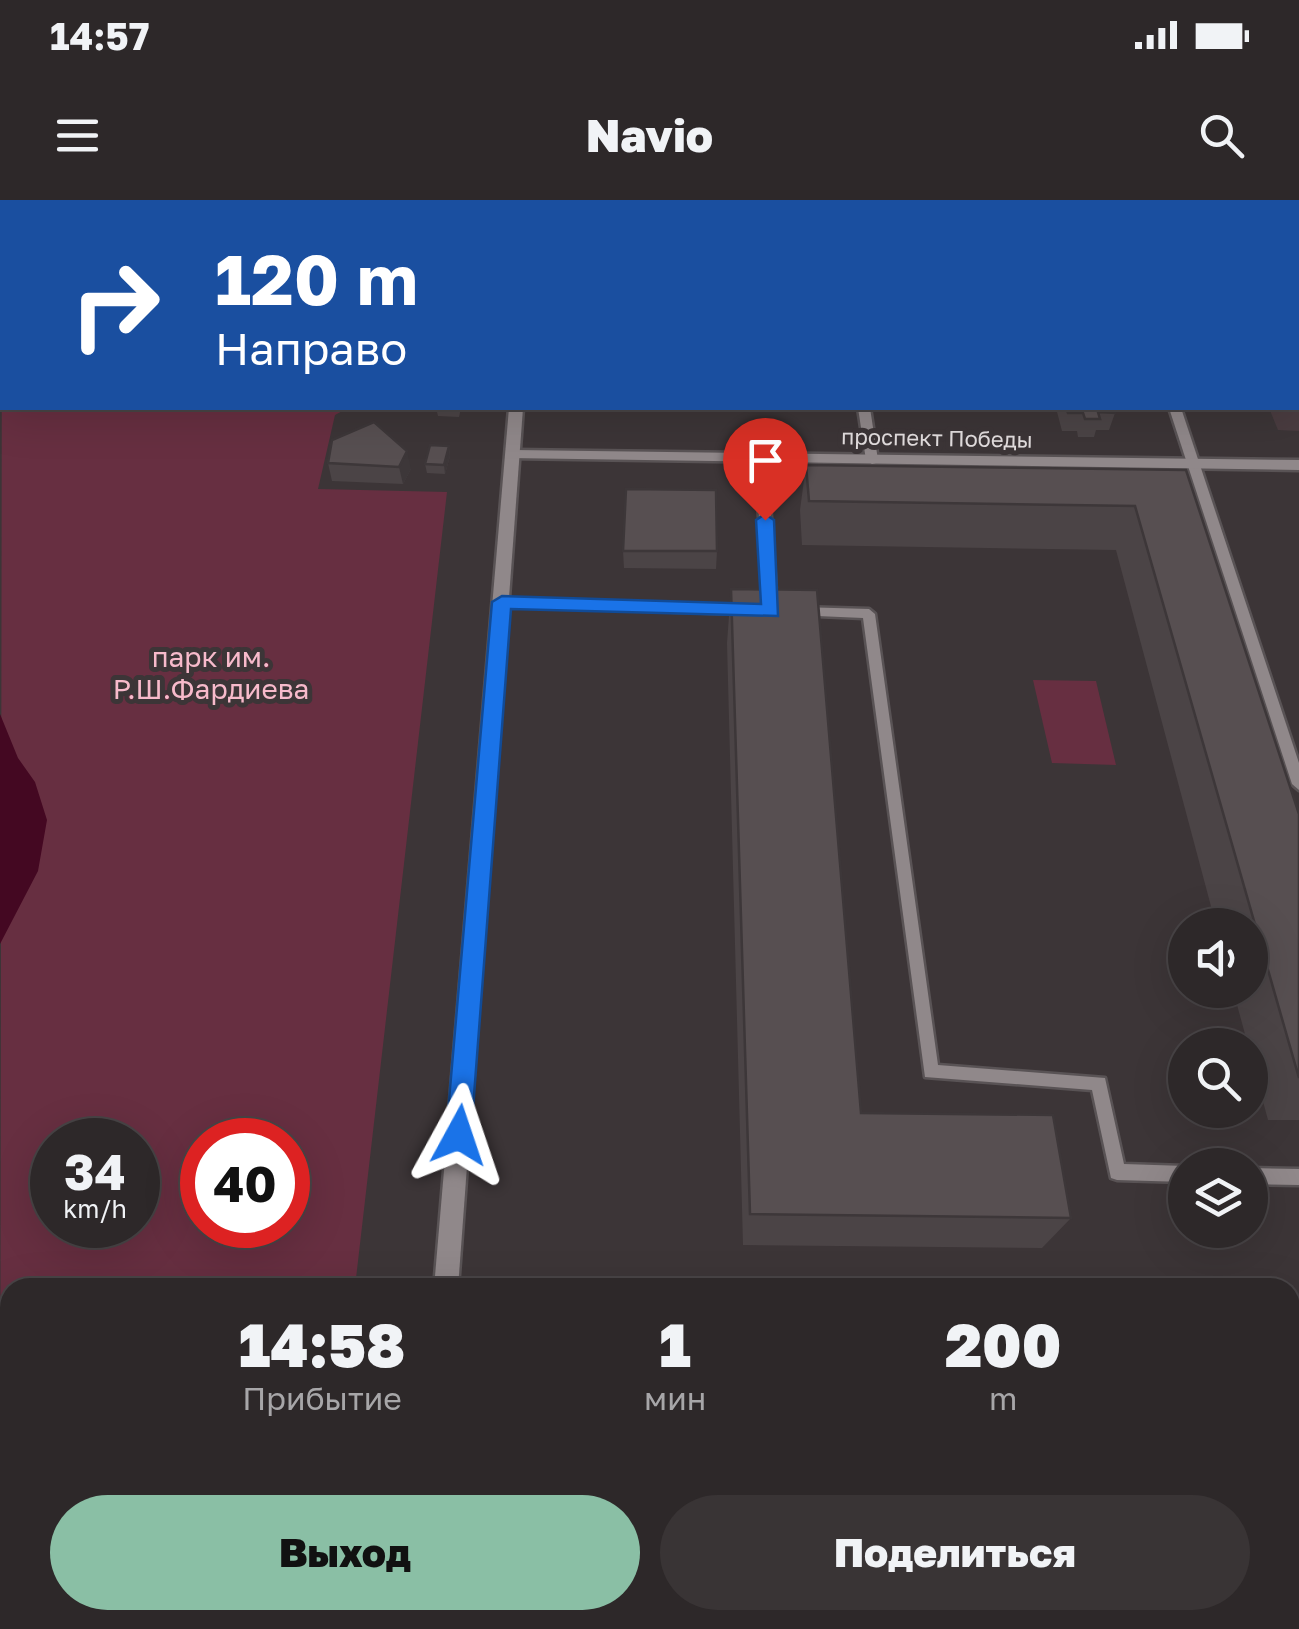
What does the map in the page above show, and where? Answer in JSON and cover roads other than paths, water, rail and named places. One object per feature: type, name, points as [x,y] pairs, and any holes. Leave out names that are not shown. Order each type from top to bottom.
[{"type":"street","points":[[447,1278],[516,410]]},
{"type":"street","name":"проспект Победы","points":[[514,455],[760,458],[818,466],[872,460],[1044,468],[1299,465]]},
{"type":"lane","points":[[864,410],[872,460]]},
{"type":"lane","points":[[1176,410],[1299,784]]},
{"type":"lane","points":[[760,458],[771,611]]},
{"type":"lane","points":[[502,602],[869,614],[930,1072],[1100,1082],[1118,1172],[1168,1173]]},
{"type":"lane","points":[[1268,1176],[1299,1177]]},
{"type":"park label","name":"парк им. Р.Ш.Фардиева","points":[[211,673]]}]
